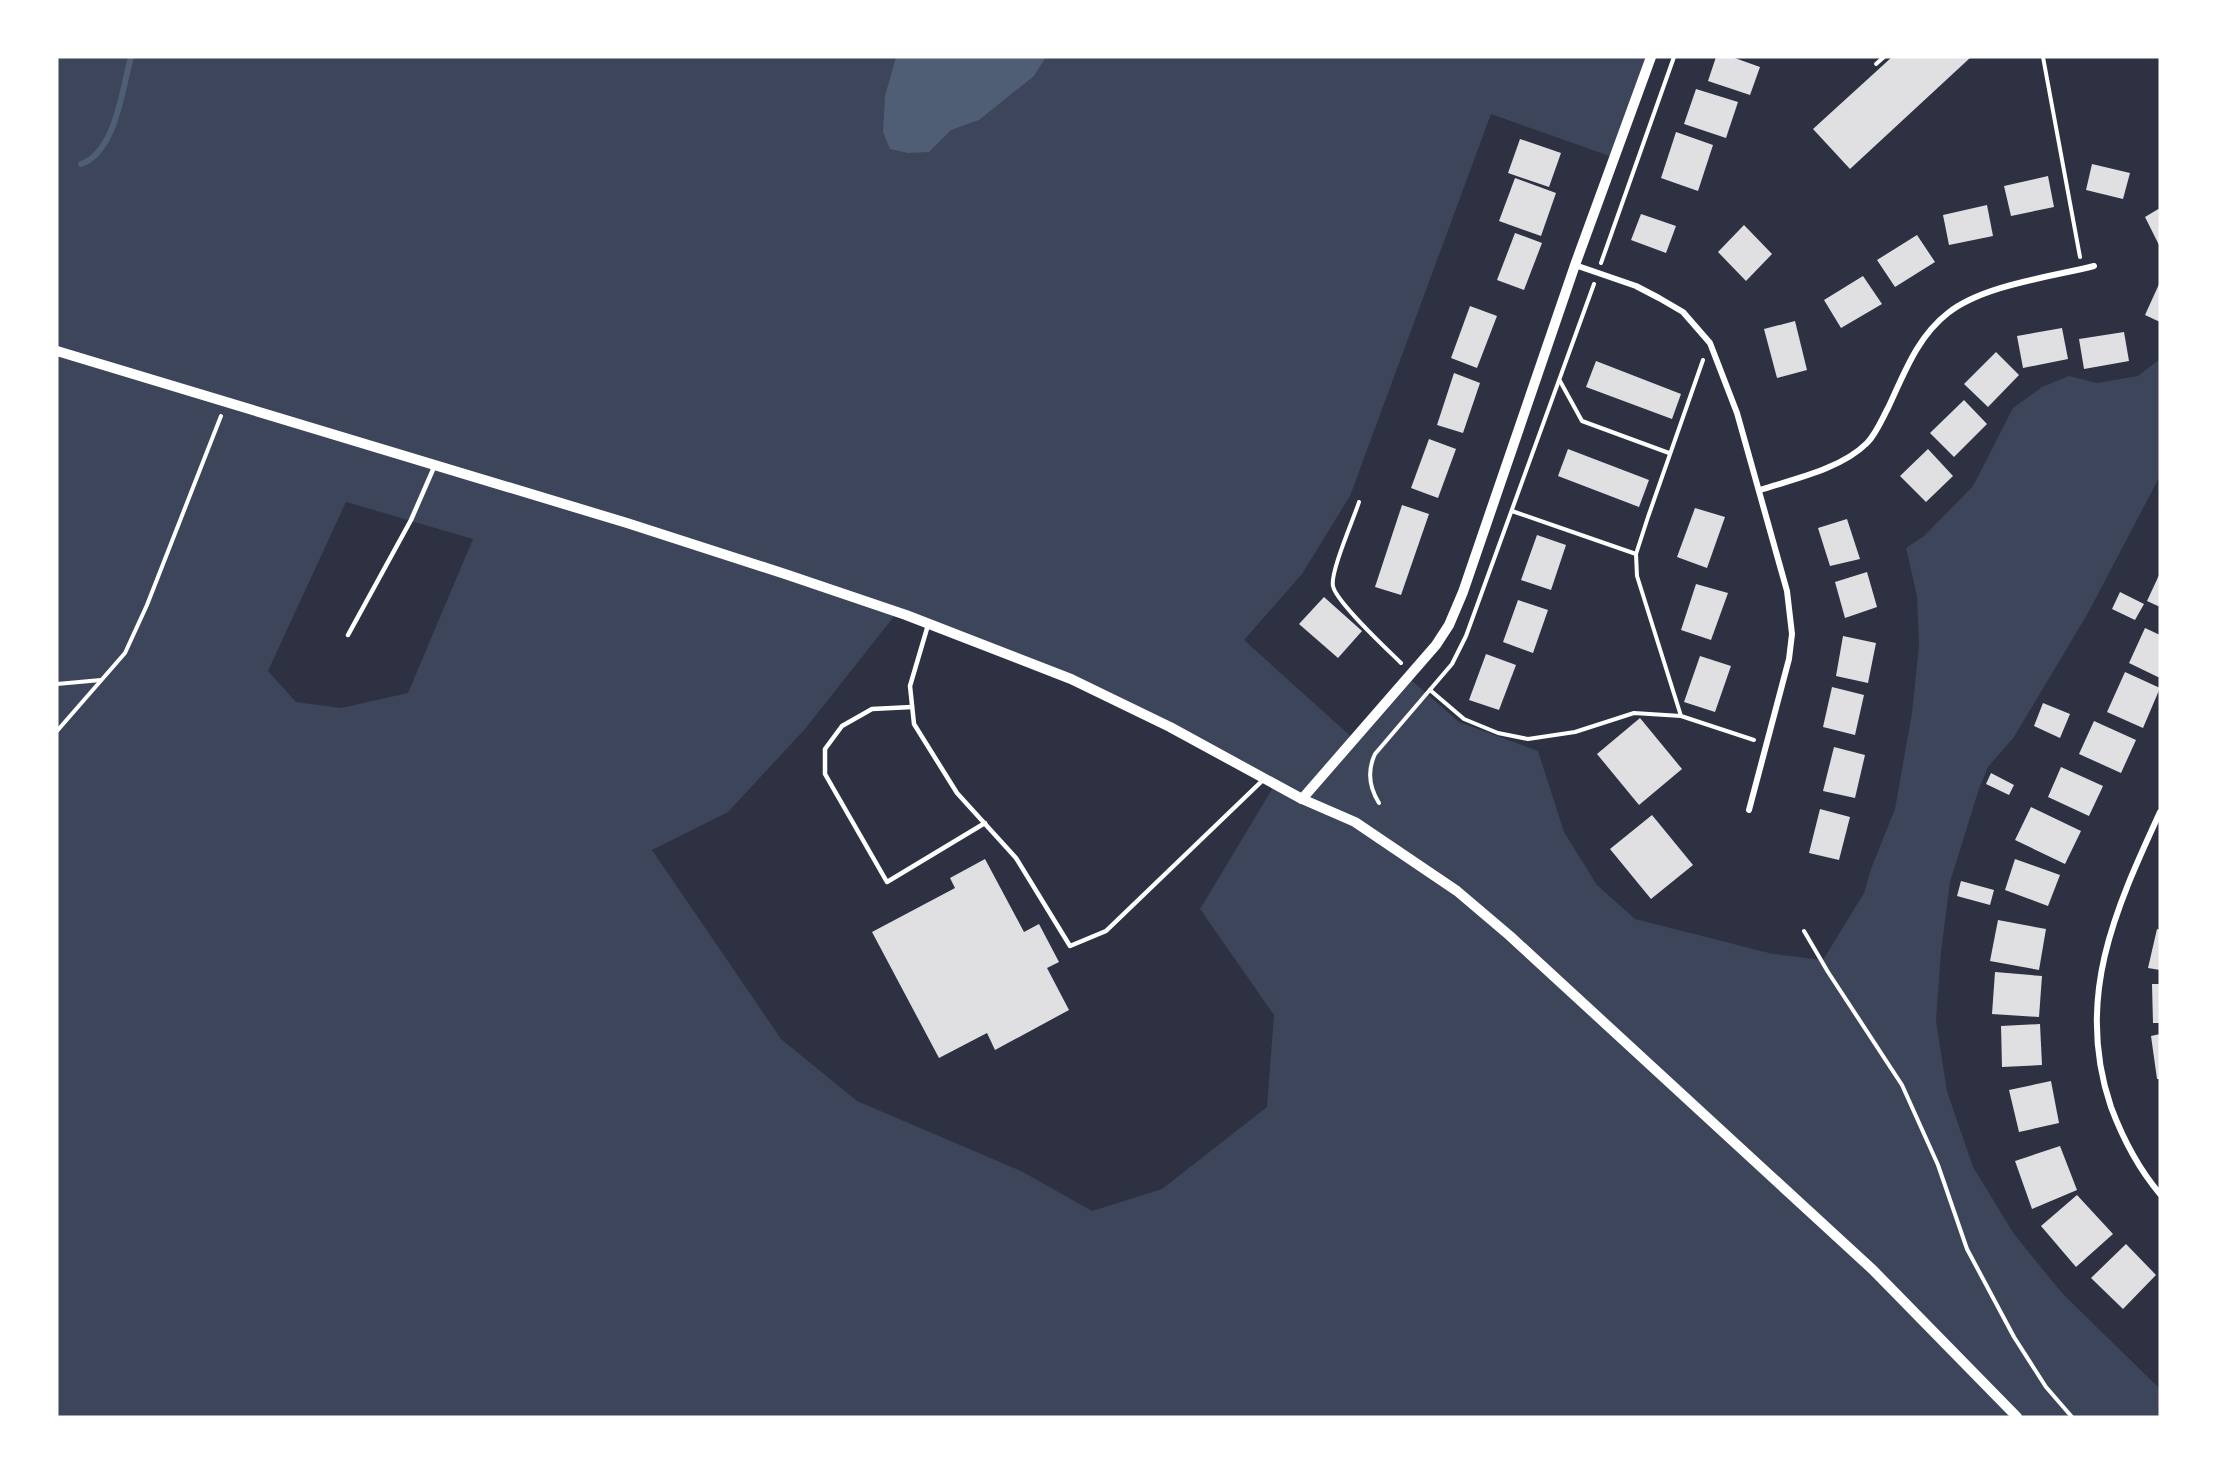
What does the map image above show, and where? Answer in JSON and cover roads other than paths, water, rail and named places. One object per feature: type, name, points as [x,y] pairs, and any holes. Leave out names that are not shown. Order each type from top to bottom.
[{"type":"street","points":[[1302,799],[1412,674],[1449,625],[1463,591],[1575,265],[1651,57]]},
{"type":"street","points":[[1575,265],[1636,286],[1683,312],[1710,343],[1737,413],[1787,591],[1792,634],[1789,659],[1749,810]]},
{"type":"street","points":[[1760,490],[1820,471],[1854,454],[1868,443],[1880,424],[1919,343],[1928,331],[1949,312],[1969,300],[1998,289],[2094,266]]},
{"type":"street","points":[[57,351],[735,557],[928,624],[1071,679],[1170,727],[1302,799],[1355,822],[1457,891],[1510,936],[1873,1270],[2017,1417]]},
{"type":"street","points":[[2160,812],[2134,868],[2105,950],[2097,996],[2095,1028],[2098,1057],[2106,1093],[2118,1126],[2134,1157],[2160,1194]]},
{"type":"lane","points":[[348,635],[411,520],[435,465]]},
{"type":"lane","points":[[928,624],[910,686],[914,724],[957,793],[1016,858],[1070,946],[1106,931],[1265,778]]},
{"type":"lane","points":[[912,707],[872,709],[842,726],[825,749],[825,774],[887,882],[985,823]]},
{"type":"waterway","points":[[81,164],[93,157],[110,133],[131,57]]}]
